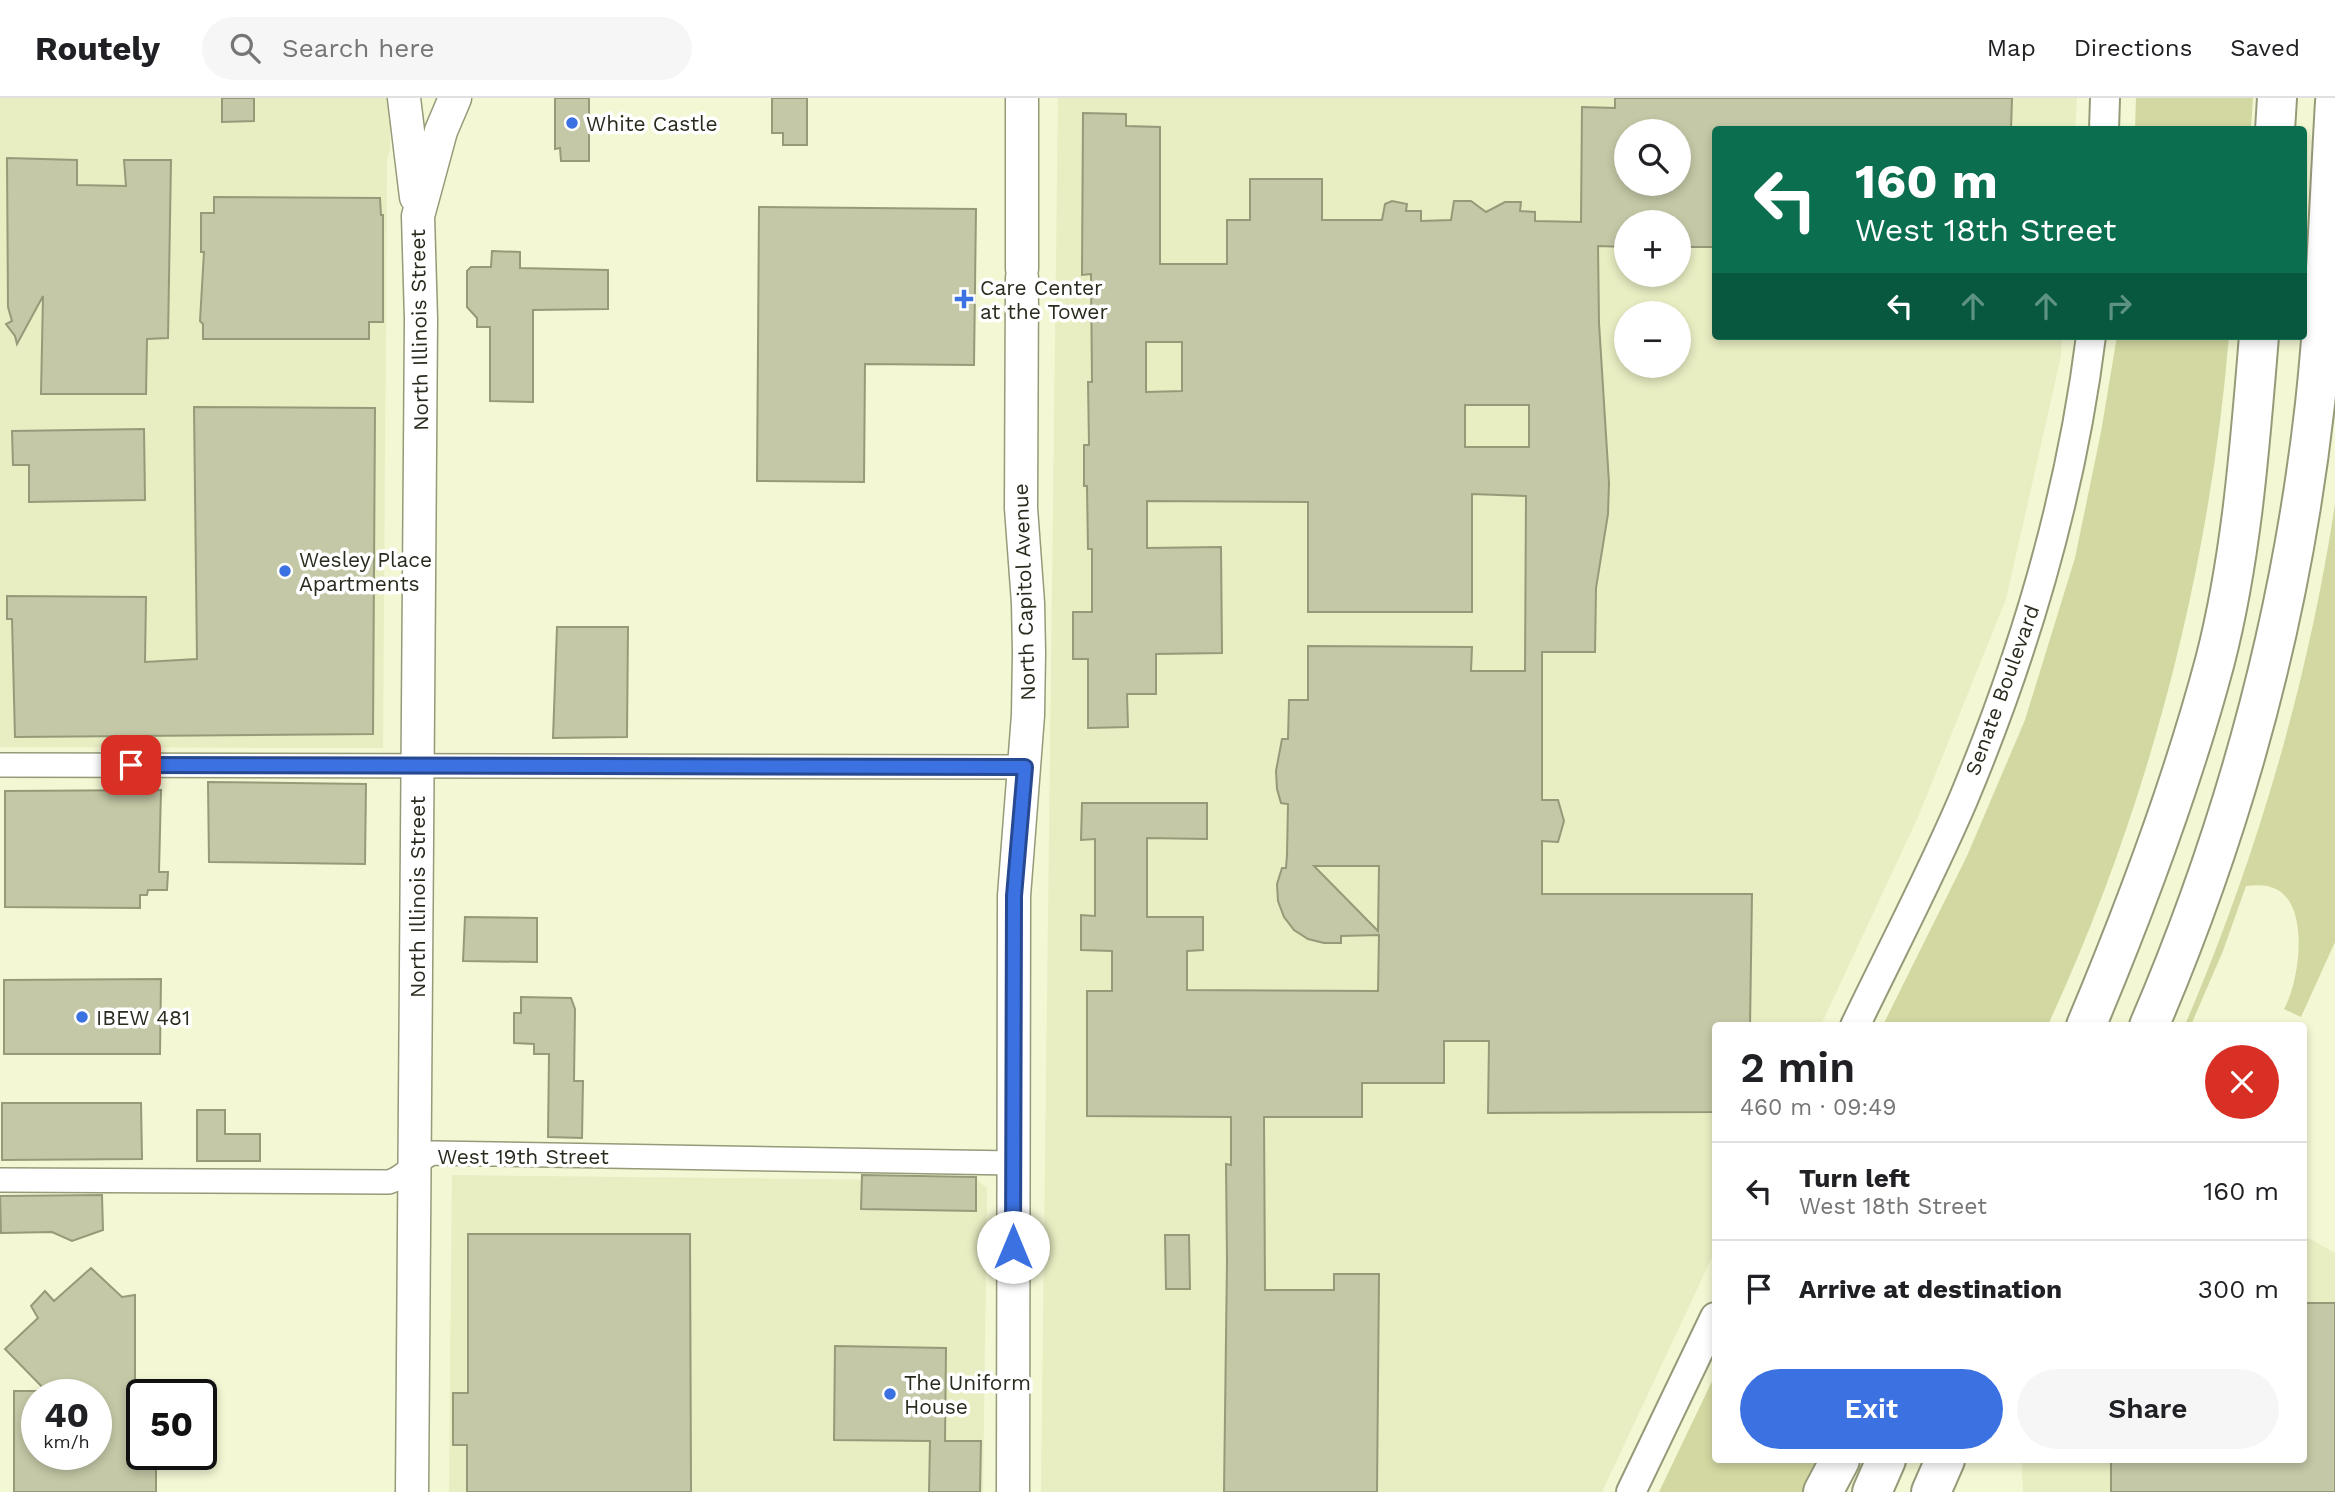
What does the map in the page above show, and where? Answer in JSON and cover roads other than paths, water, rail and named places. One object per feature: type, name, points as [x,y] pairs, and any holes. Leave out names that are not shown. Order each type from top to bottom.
[{"type":"highway","points":[[2275,126],[2277,98]]},
{"type":"highway","points":[[2151,1022],[2195,910],[2230,808],[2265,681],[2290,569],[2303,494],[2318,371],[2335,102]]},
{"type":"highway","points":[[2088,1022],[2116,954],[2178,783],[2215,661],[2238,538],[2259,340]]},
{"type":"highway","points":[[1823,1492],[1838,1463]]},
{"type":"highway","points":[[1872,1492],[1885,1463]]},
{"type":"highway","points":[[1931,1492],[1944,1463]]},
{"type":"main road","points":[[404,98],[418,216]]},
{"type":"main road","name":"North Illinois Street","points":[[412,1492],[421,319],[418,216],[441,131],[455,98]]},
{"type":"main road","name":"North Capitol Avenue","points":[[1013,1492],[1014,896],[1025,767],[1029,653],[1021,508],[1022,98]]},
{"type":"street","points":[[2104,126],[2105,98]]},
{"type":"street","name":"Senate Boulevard","points":[[1857,1022],[1962,801],[2014,666],[2059,510],[2082,400],[2090,340]]},
{"type":"street","points":[[0,765],[1025,767]]},
{"type":"street","name":"West 19th Street","points":[[0,1180],[389,1182],[398,1179],[433,1153],[1013,1163]]},
{"type":"street","points":[[1631,1492],[1712,1323]]},
{"type":"place","name":"White Castle","points":[[572,123]]},
{"type":"place","name":"Care Center at the Tower","points":[[964,299]]},
{"type":"place","name":"Wesley Place Apartments","points":[[285,571]]},
{"type":"place","name":"IBEW 481","points":[[82,1017]]},
{"type":"place","name":"The Uniform House","points":[[890,1394]]}]
